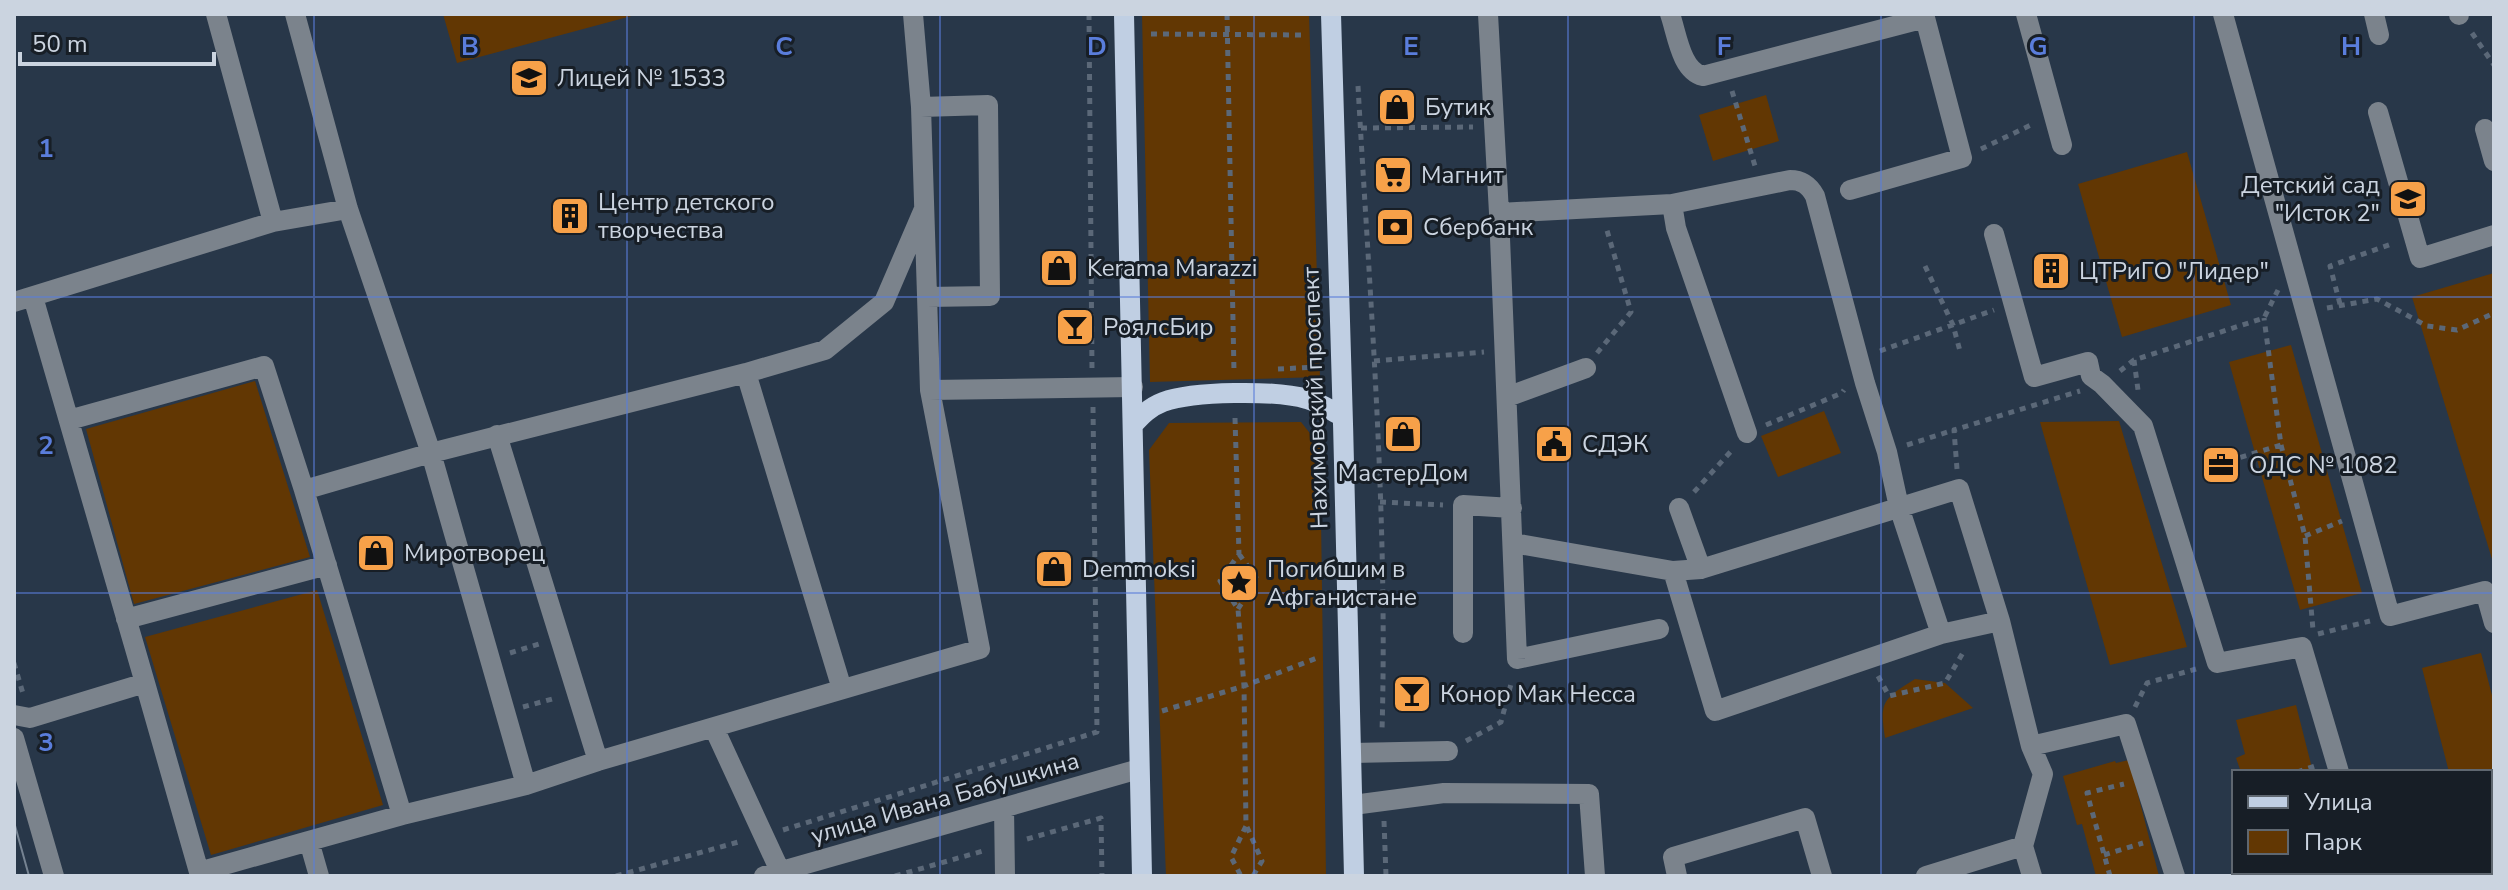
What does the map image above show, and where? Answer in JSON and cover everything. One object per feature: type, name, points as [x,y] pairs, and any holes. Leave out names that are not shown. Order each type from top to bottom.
[{"type":"main road","points":[[1124,14],[1142,876]]},
{"type":"main road","name":"Нахимовский проспект","points":[[1331,14],[1354,876]]},
{"type":"main road","points":[[1133,425],[1161,402],[1235,393],[1286,394],[1311,400],[1341,416]]},
{"type":"street","points":[[216,14],[273,222]]},
{"type":"street","points":[[295,14],[348,209],[431,453],[526,785]]},
{"type":"street","points":[[348,209],[273,222],[24,299],[69,420],[199,872],[402,815],[526,785],[980,649],[930,390],[921,107],[913,14]]},
{"type":"street","points":[[1488,14],[1517,659],[1659,629]]},
{"type":"street","points":[[1670,14],[1691,70],[1703,76],[1924,16],[1962,158],[1850,190]]},
{"type":"street","points":[[2026,14],[2062,145]]},
{"type":"street","points":[[2223,14],[2390,616],[2485,591],[2494,623]]},
{"type":"street","points":[[2374,14],[2379,35]]},
{"type":"street","points":[[921,107],[988,105],[990,296],[927,297]]},
{"type":"street","points":[[2378,112],[2420,258],[2494,235]]},
{"type":"street","points":[[2485,129],[2494,161]]},
{"type":"street","points":[[1499,213],[1672,204],[1797,180],[1806,184],[1813,192],[1887,452],[1899,507],[1941,634]]},
{"type":"street","points":[[1672,204],[1676,228],[1747,433]]},
{"type":"street","points":[[304,490],[497,435],[746,373],[825,350],[884,302],[924,209]]},
{"type":"street","points":[[1994,234],[2034,377],[2088,362],[2091,376],[2143,426],[2217,663],[2302,647],[2338,770]]},
{"type":"street","points":[[69,420],[264,366],[402,815]]},
{"type":"street","points":[[1507,397],[1586,368]]},
{"type":"street","points":[[746,373],[842,689]]},
{"type":"street","points":[[930,390],[1133,387]]},
{"type":"street","points":[[497,435],[598,761]]},
{"type":"street","points":[[1513,543],[1673,571],[1701,569],[1959,489],[2000,621],[2031,746],[2043,774],[2023,846],[2032,876]]},
{"type":"street","points":[[1463,633],[1463,505],[1512,508]]},
{"type":"street","points":[[1679,508],[1701,569]]},
{"type":"street","points":[[126,619],[327,565]]},
{"type":"street","points":[[1673,571],[1715,711],[1941,634],[2000,621]]},
{"type":"street","points":[[14,715],[30,718],[145,683]]},
{"type":"street","points":[[2031,746],[2126,724],[2175,876]]},
{"type":"street","points":[[714,728],[763,836],[772,874]]},
{"type":"street","points":[[14,738],[54,876]]},
{"type":"street","points":[[1352,753],[1448,751]]},
{"type":"street","name":"улица Ивана Бабушкина","points":[[772,874],[1139,769]]},
{"type":"street","points":[[1353,805],[1444,793],[1589,794],[1595,876]]},
{"type":"street","points":[[1004,808],[1005,876]]},
{"type":"street","points":[[1677,876],[1673,857],[1805,818],[1822,876]]},
{"type":"street","points":[[309,841],[319,876]]},
{"type":"street","points":[[1926,876],[2023,846]]},
{"type":"path","points":[[1227,14],[1234,372]]},
{"type":"path","points":[[2459,14],[2494,65]]},
{"type":"path","points":[[1151,34],[1305,35]]},
{"type":"path","points":[[1726,71],[1761,186]]},
{"type":"path","points":[[1358,82],[1380,502],[1384,656],[1382,753]]},
{"type":"path","points":[[1962,158],[2053,114]]},
{"type":"path","points":[[1361,128],[1494,127]]},
{"type":"path","points":[[1586,368],[1631,312],[1600,207]]},
{"type":"path","points":[[2414,236],[2330,266],[2340,304],[2377,299],[2427,326],[2457,330],[2494,313]]},
{"type":"path","points":[[1925,266],[1953,325],[1960,351]]},
{"type":"path","points":[[2299,287],[2277,291],[2264,318],[2281,445],[2305,536],[2314,635],[2390,616]]},
{"type":"path","points":[[1860,364],[1883,348],[2014,302]]},
{"type":"path","points":[[1887,452],[2102,384],[2134,360],[2264,318]]},
{"type":"path","points":[[1374,361],[1505,350]]},
{"type":"path","points":[[1235,418],[1239,554],[1257,579],[1238,609]]},
{"type":"path","points":[[1954,430],[1959,489]]},
{"type":"path","points":[[2229,461],[2281,445]]},
{"type":"path","points":[[1380,502],[1463,505]]},
{"type":"path","points":[[2305,536],[2362,514]]},
{"type":"path","points":[[1239,554],[1220,581],[1238,609],[1244,686],[1246,826],[1262,861],[1253,876]]},
{"type":"path","points":[[1868,659],[1889,696],[1945,683],[1979,626]]},
{"type":"path","points":[[489,659],[559,638]]},
{"type":"path","points":[[1162,711],[1244,686],[1317,658]]},
{"type":"path","points":[[1448,751],[1501,722],[1517,659]]},
{"type":"path","points":[[2126,724],[2147,683],[2217,663]]},
{"type":"path","points":[[503,712],[575,692]]},
{"type":"path","points":[[616,876],[763,836],[1097,732]]},
{"type":"path","points":[[2110,876],[2087,793],[2144,780]]},
{"type":"path","points":[[1383,801],[1386,876]]},
{"type":"path","points":[[1101,818],[1102,876]]},
{"type":"path","points":[[1241,876],[1231,857],[1246,826]]},
{"type":"path","points":[[2104,855],[2163,837]]},
{"type":"green space","points":[[443,14],[639,14],[457,63]]},
{"type":"green space","points":[[1142,14],[1309,14],[1320,377],[1150,382]]},
{"type":"green space","points":[[1766,95],[1779,141],[1713,161],[1699,115]]},
{"type":"green space","points":[[2187,152],[2231,305],[2122,337],[2078,184]]},
{"type":"green space","points":[[2494,273],[2494,559],[2492,559],[2412,297]]},
{"type":"green space","points":[[2291,345],[2362,593],[2300,610],[2229,362]]},
{"type":"green space","points":[[255,381],[310,557],[134,604],[86,429]]},
{"type":"green space","points":[[1824,411],[1841,453],[1778,477],[1761,436]]},
{"type":"green space","points":[[2119,421],[2187,647],[2110,665],[2040,422]]},
{"type":"green space","points":[[1301,422],[1320,446],[1326,876],[1166,876],[1149,450],[1169,423]]},
{"type":"green space","points":[[317,590],[383,805],[211,855],[145,637]]},
{"type":"green space","points":[[2481,653],[2494,703],[2494,836],[2492,770],[2448,770],[2422,668]]},
{"type":"green space","points":[[1915,679],[1945,683],[1973,708],[1885,738],[1883,716],[1886,702],[1896,691]]},
{"type":"green space","points":[[2296,705],[2312,770],[2240,770],[2236,758],[2245,754],[2236,720]]},
{"type":"green space","points":[[2129,760],[2159,876],[2096,876],[2082,824],[2077,825],[2063,776]]},
{"type":"tram line","points":[[14,822],[29,876]]},
{"type":"place","name":"Лицей № 1533","points":[[529,78]]},
{"type":"place","name":"Бутик","points":[[1397,107]]},
{"type":"place","name":"Магнит","points":[[1393,175]]},
{"type":"place","name":"Детский сад \"Исток 2\"","points":[[2408,199]]},
{"type":"place","name":"Центр детского творчества","points":[[570,216]]},
{"type":"place","name":"Сбербанк","points":[[1395,227]]},
{"type":"place","name":"Kerama Marazzi","points":[[1059,268]]},
{"type":"place","name":"ЦТРиГО \"Лидер\"","points":[[2051,271]]},
{"type":"place","name":"РоялсБир","points":[[1075,327]]},
{"type":"place","name":"МастерДом","points":[[1403,434]]},
{"type":"place","name":"СДЭК","points":[[1554,444]]},
{"type":"place","name":"ОДС № 1082","points":[[2221,465]]},
{"type":"place","name":"Миротворец","points":[[376,553]]},
{"type":"place","name":"Demmoksi","points":[[1054,569]]},
{"type":"place","name":"Погибшим в Афганистане","points":[[1239,583]]},
{"type":"place","name":"Конор Мак Несса","points":[[1412,694]]}]
